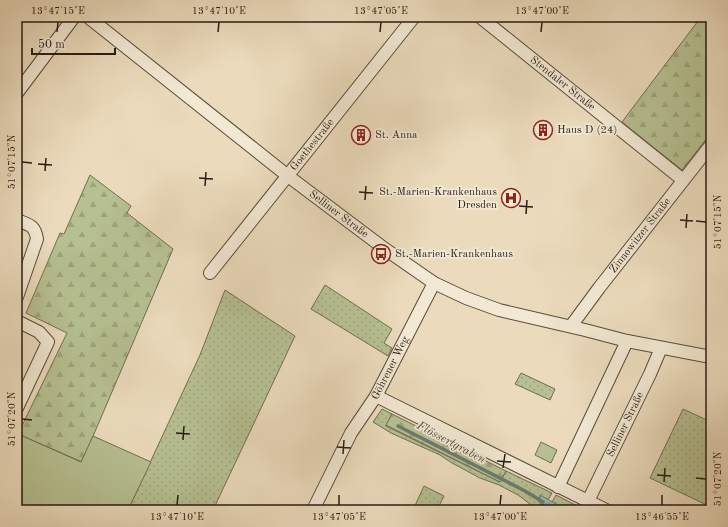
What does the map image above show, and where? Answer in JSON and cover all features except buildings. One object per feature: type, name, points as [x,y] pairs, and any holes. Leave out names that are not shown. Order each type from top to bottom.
[{"type":"street","points":[[17,93],[74,17]]},
{"type":"street","name":"Selliner Straße","points":[[88,17],[288,176],[385,249],[434,283],[466,298],[499,310],[628,341],[711,357]]},
{"type":"street","name":"Goethestraße","points":[[210,273],[414,17]]},
{"type":"street","name":"Stendaler Straße","points":[[480,17],[683,180]]},
{"type":"street","name":"Zinnowitzer Straße","points":[[570,326],[711,145]]},
{"type":"street","points":[[17,220],[32,226],[36,231],[37,239],[17,297]]},
{"type":"street","name":"Göhrener Weg","points":[[434,283],[376,396],[606,510]]},
{"type":"street","points":[[17,321],[39,332],[48,342],[17,408]]},
{"type":"street","points":[[558,487],[628,341]]},
{"type":"street","name":"Selliner Straße","points":[[588,501],[650,374],[661,348]]},
{"type":"street","points":[[313,510],[351,433],[376,396]]},
{"type":"green space","points":[[701,17],[711,17],[711,133],[682,170],[622,122]]},
{"type":"green space","points":[[90,175],[131,206],[127,213],[173,249],[82,462],[18,434],[67,333],[26,313],[60,233],[64,234]]},
{"type":"green space","points":[[325,285],[392,329],[384,343],[392,348],[388,356],[311,309]]},
{"type":"green space","points":[[225,290],[295,336],[213,510],[128,510],[200,355]]},
{"type":"green space","points":[[521,373],[555,389],[550,400],[515,384]]},
{"type":"green space","points":[[382,409],[392,414],[386,426],[500,482],[506,471],[552,493],[548,500],[540,496],[539,502],[543,506],[541,510],[538,510],[518,495],[499,485],[480,478],[440,455],[391,433],[373,422]]},
{"type":"green space","points":[[683,409],[711,422],[711,507],[650,478]]},
{"type":"green space","points":[[392,414],[506,471],[500,482],[386,425]]},
{"type":"green space","points":[[18,434],[81,462],[93,436],[151,462],[128,510],[17,510]]},
{"type":"green space","points":[[541,442],[557,450],[551,463],[535,455]]},
{"type":"green space","points":[[424,486],[444,496],[437,510],[413,510]]},
{"type":"green space","points":[[556,495],[585,510],[567,510],[552,502]]},
{"type":"water","points":[[540,495],[567,510],[550,510],[539,502]]},
{"type":"waterway","name":"Flössertgraben","points":[[398,426],[525,491],[543,502]]},
{"type":"place","name":"Haus D (24)","points":[[543,130]]},
{"type":"place","name":"St. Anna","points":[[361,135]]},
{"type":"place","name":"St.-Marien-Krankenhaus Dresden","points":[[511,198]]},
{"type":"place","name":"St.-Marien-Krankenhaus","points":[[381,254]]}]
